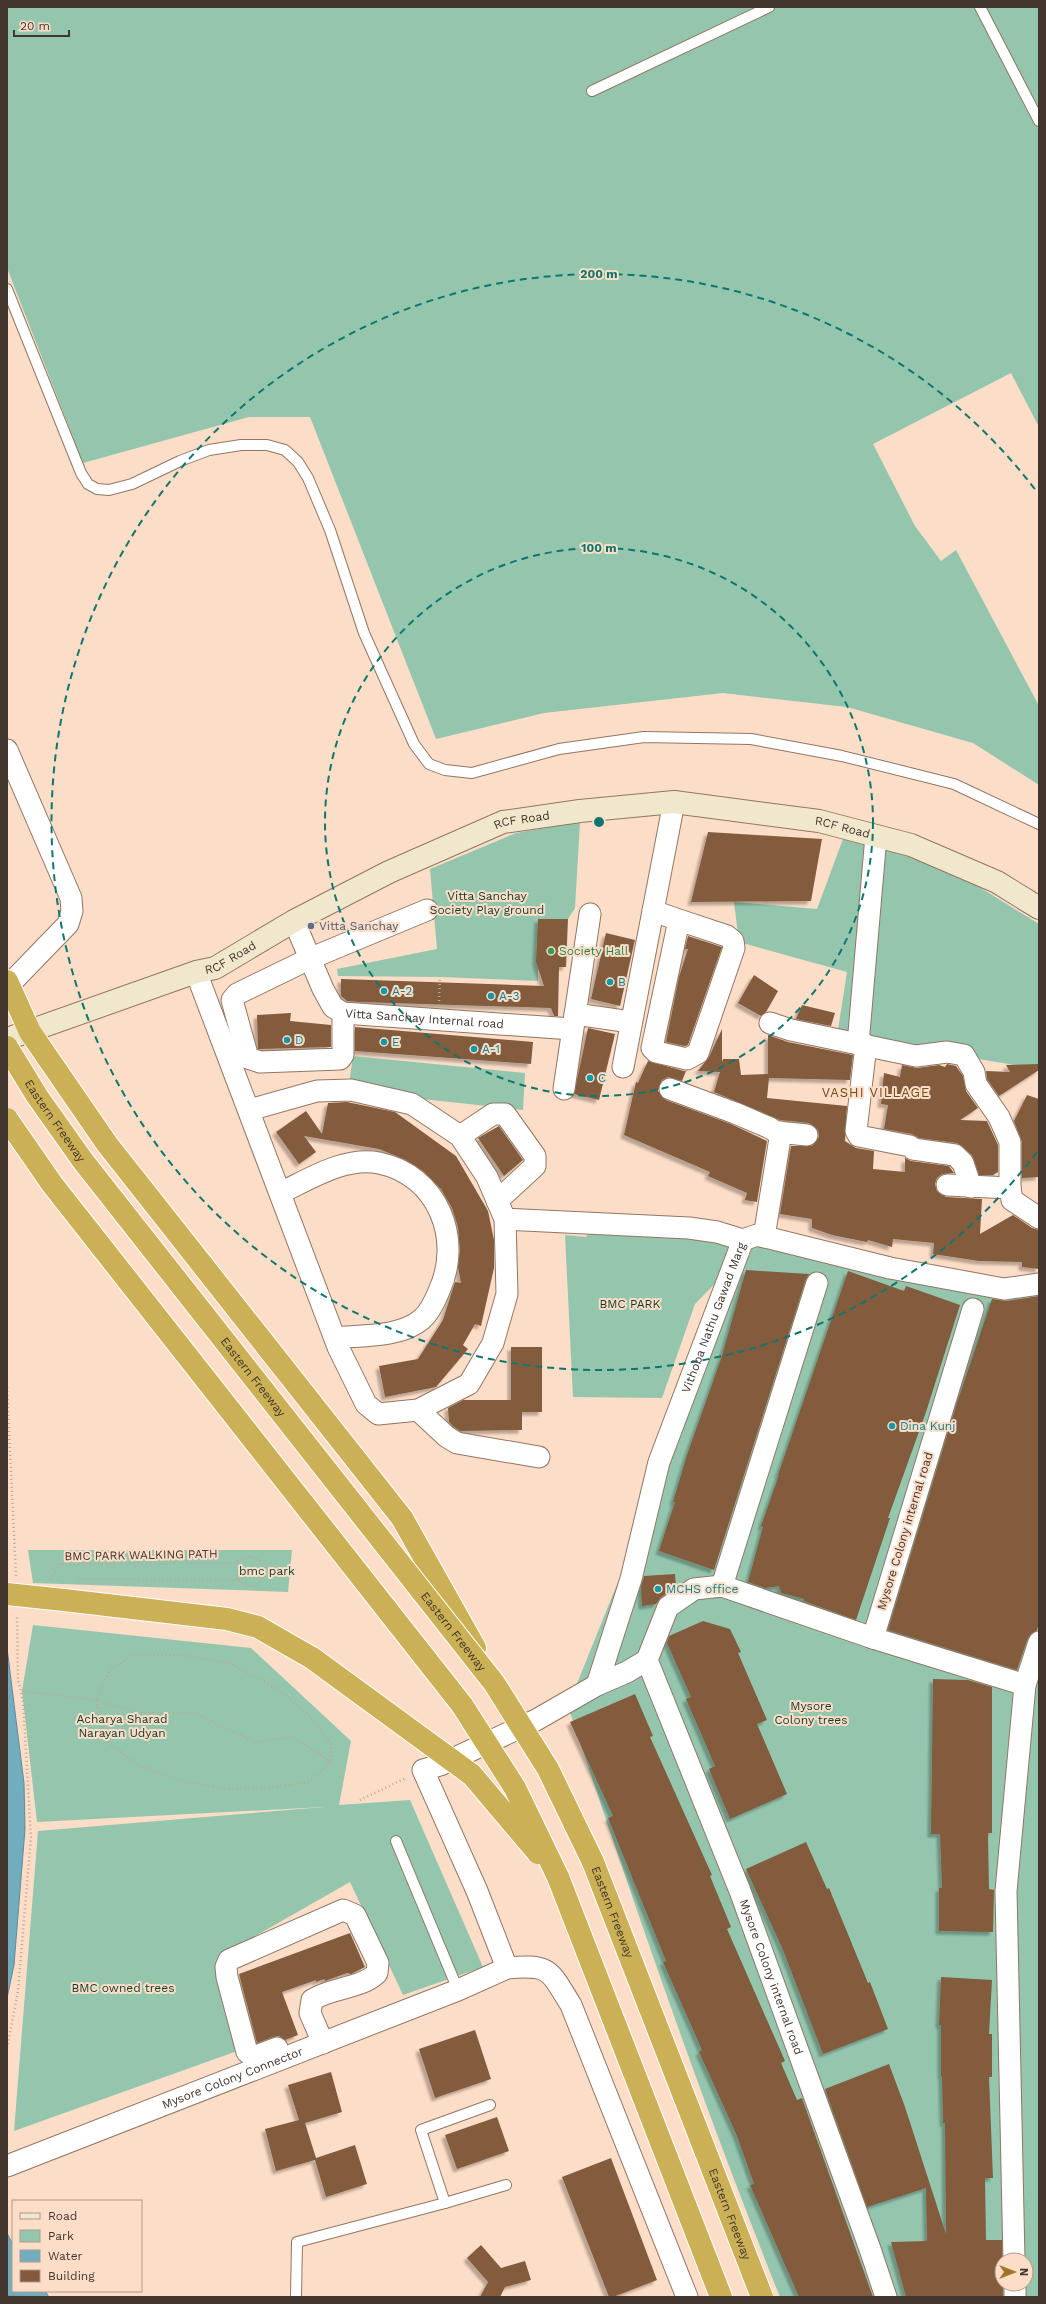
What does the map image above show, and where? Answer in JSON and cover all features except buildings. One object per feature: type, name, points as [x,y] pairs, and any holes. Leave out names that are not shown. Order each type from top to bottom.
[{"type":"highway","points":[[8,983],[30,1032],[107,1144],[402,1518],[494,1683]]},
{"type":"highway","name":"Eastern Freeway","points":[[7,1047],[37,1096],[83,1161],[494,1683],[548,1769],[593,1862],[762,2297]]},
{"type":"highway","points":[[7,1119],[52,1184],[462,1705],[515,1788],[558,1877],[721,2297]]},
{"type":"highway","points":[[14,1591],[64,1586],[258,1627],[312,1658],[472,1775],[558,1877]]},
{"type":"street","points":[[7,750],[71,898],[72,911],[68,924],[8,983]]},
{"type":"street","points":[[623,1067],[674,802]]},
{"type":"street","name":"RCF Road","points":[[7,1039],[196,972],[215,968],[294,921],[389,872],[503,822],[580,811],[674,802],[819,821],[911,845],[997,882],[1039,908]]},
{"type":"street","points":[[876,836],[856,1131],[859,1136],[910,1146],[913,1149],[955,1155],[963,1163],[971,1187]]},
{"type":"street","points":[[343,1013],[343,1055],[340,1059],[254,1062],[248,1058],[232,1006],[232,1000],[237,994],[309,959],[427,910]]},
{"type":"street","points":[[653,911],[727,936],[733,941],[734,948],[698,1053],[687,1060],[656,1052],[652,1048],[679,920]]},
{"type":"street","points":[[564,1090],[590,914]]},
{"type":"street","name":"Vitta Sanchay Internal road","points":[[294,921],[309,959],[328,999],[333,1007],[343,1013],[631,1022]]},
{"type":"street","points":[[196,972],[248,1110],[335,1338],[366,1404],[372,1411],[378,1414],[418,1410],[469,1384],[493,1343],[507,1294],[501,1210],[487,1177],[460,1136],[412,1104],[351,1090],[317,1091],[248,1110]]},
{"type":"street","points":[[770,1023],[791,1030],[916,1056],[947,1052],[964,1055],[974,1072],[976,1084],[1000,1117],[1010,1142],[1010,1188],[1012,1200],[1039,1218]]},
{"type":"street","points":[[670,1089],[735,1112],[776,1132],[807,1135]]},
{"type":"street","points":[[460,1136],[493,1114],[505,1114],[536,1156],[535,1166],[501,1210]]},
{"type":"street","points":[[764,1237],[781,1132]]},
{"type":"street","points":[[280,1193],[345,1164],[378,1163],[407,1172],[428,1190],[440,1212],[448,1235],[449,1259],[442,1284],[433,1305],[422,1319],[402,1330],[335,1338]]},
{"type":"street","points":[[947,1185],[1010,1188]]},
{"type":"street","points":[[501,1210],[688,1228],[717,1232],[743,1240]]},
{"type":"street","name":"Vithoba Nathu Gawad Marg","points":[[597,1685],[631,1579],[659,1462],[743,1240],[757,1235],[890,1268],[1004,1289],[1039,1284]]},
{"type":"street","points":[[722,1586],[817,1283]]},
{"type":"street","name":"Mysore Colony internal road","points":[[873,1638],[972,1309]]},
{"type":"street","points":[[418,1410],[447,1437],[457,1442],[538,1457]]},
{"type":"street","points":[[507,1968],[477,1891],[423,1770],[440,1765],[536,1720],[597,1685],[627,1672],[647,1660],[668,1607],[694,1589],[722,1586],[873,1638],[1025,1686]]},
{"type":"street","points":[[1014,2252],[1006,1891],[1025,1686],[1039,1642]]},
{"type":"street","name":"Mysore Colony internal road","points":[[647,1660],[740,1891],[886,2297]]},
{"type":"street","points":[[343,1910],[356,1916],[378,1963],[377,1973],[370,1980],[322,1993],[312,2000],[310,2013],[320,2037],[253,2057],[247,2052],[227,1978],[226,1967],[229,1960],[343,1910]]},
{"type":"street","name":"Mysore Colony Connector","points":[[8,2165],[320,2037],[458,1990],[507,1968],[532,1966],[550,1973],[571,2005],[687,2297]]},
{"type":"lane","points":[[592,91],[769,7]]},
{"type":"lane","points":[[980,7],[1039,121]]},
{"type":"lane","points":[[7,290],[81,473],[88,484],[97,489],[117,488],[132,484],[180,461],[209,450],[241,445],[267,445],[286,450],[298,462],[308,478],[330,530],[364,633],[414,744],[429,764],[445,770],[472,773],[559,749],[644,737],[751,739],[842,756],[954,784],[1039,824]]},
{"type":"lane","points":[[396,1841],[458,1990]]},
{"type":"lane","points":[[446,2203],[421,2130],[490,2105]]},
{"type":"lane","points":[[296,2297],[297,2242],[446,2203],[506,2185]]},
{"type":"path","points":[[7,1387],[18,1679],[22,1691],[31,1836],[18,1991],[7,2048]]},
{"type":"path","name":"BMC PARK WALKING PATH","points":[[45,1578],[52,1579],[64,1586],[237,1580],[245,1586],[254,1586],[263,1580],[266,1571],[262,1562],[250,1556],[232,1563],[59,1564],[52,1579]]},
{"type":"path","points":[[237,1580],[237,1568],[240,1561]]},
{"type":"path","points":[[14,1591],[23,1577]]},
{"type":"path","points":[[134,1654],[182,1655],[229,1663],[276,1688],[309,1715],[331,1744],[331,1762],[308,1782],[266,1788],[227,1789],[180,1781],[136,1764],[105,1739],[96,1700],[110,1670],[134,1654]]},
{"type":"path","points":[[22,1691],[96,1700],[137,1713],[195,1713],[255,1742],[293,1737],[331,1762]]},
{"type":"path","points":[[360,1800],[423,1770]]},
{"type":"green space","points":[[7,7],[1039,7],[1039,427],[1011,373],[873,444],[915,526],[941,561],[956,550],[1039,706],[1039,785],[973,743],[847,707],[723,693],[544,713],[436,739],[310,417],[249,417],[83,463],[7,268]]},
{"type":"green space","name":"Vitta Sanchay Society Play ground","points":[[580,822],[575,908],[568,919],[538,919],[538,981],[440,977],[338,976],[337,969],[437,949],[430,869],[516,833]]},
{"type":"green space","points":[[843,839],[899,851],[976,885],[1039,924],[1039,1069],[837,1036],[847,972],[739,942],[734,902],[817,909]]},
{"type":"green space","points":[[353,1056],[525,1073],[523,1110],[348,1091]]},
{"type":"green space","name":"Mysore Colony trees","points":[[588,1233],[755,1243],[890,1268],[1039,1282],[1039,2297],[780,2297],[696,2077],[618,1855],[568,1706],[754,1244],[695,1304],[662,1398],[573,1397],[565,1235],[586,1237]]},
{"type":"green space","name":"bmc park","points":[[28,1550],[292,1550],[288,1592],[33,1583]]},
{"type":"green space","name":"BMC owned trees","points":[[33,1625],[251,1648],[351,1741],[339,1805],[410,1800],[483,1967],[403,1995],[350,1882],[217,1958],[240,2050],[14,2131],[38,1831],[324,1807],[37,1822],[22,1691]]},
{"type":"water","points":[[7,1648],[24,1783],[25,1829],[14,1965],[7,1998]]},
{"type":"water","points":[[7,2233],[12,2243],[12,2292],[46,2292],[49,2297],[7,2296]]},
{"type":"place","name":"Vitta Sanchay","points":[[311,926]]},
{"type":"place","name":"Society Hall","points":[[551,951]]},
{"type":"place","name":"B","points":[[610,982]]},
{"type":"place","name":"A-2","points":[[384,991]]},
{"type":"place","name":"A-3","points":[[491,996]]},
{"type":"place","name":"D","points":[[287,1040]]},
{"type":"place","name":"E","points":[[384,1042]]},
{"type":"place","name":"A-1","points":[[474,1049]]},
{"type":"place","name":"C","points":[[590,1078]]},
{"type":"place","name":"Dina Kunj","points":[[892,1426]]},
{"type":"place","name":"MCHS office","points":[[658,1589]]},
{"type":"district","name":"VASHI VILLAGE","points":[[876,1092]]},
{"type":"park label","name":"BMC PARK","points":[[630,1304]]},
{"type":"park label","name":"Acharya Sharad Narayan Udyan","points":[[122,1726]]}]
